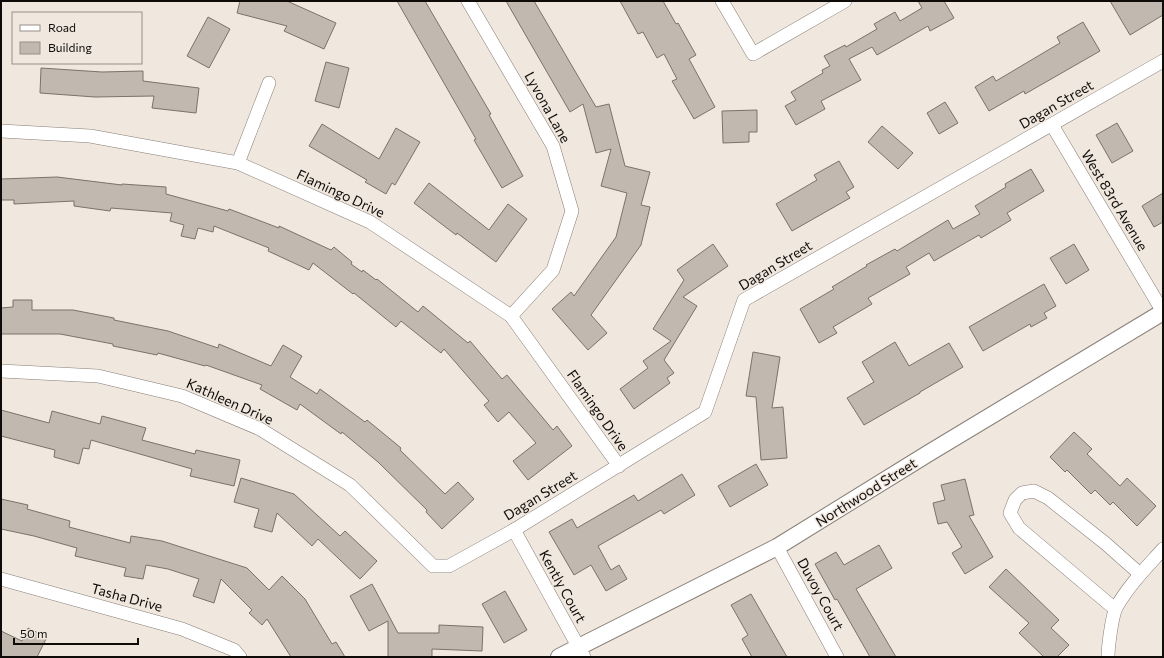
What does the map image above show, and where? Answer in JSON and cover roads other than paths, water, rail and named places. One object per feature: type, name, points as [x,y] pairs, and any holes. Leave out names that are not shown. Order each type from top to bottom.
[{"type":"street","name":"Lyvona Lane","points":[[468,1],[553,146],[572,211],[553,270],[512,316]]},
{"type":"street","points":[[722,1],[753,54],[845,1]]},
{"type":"street","name":"Dagan Street","points":[[449,566],[514,530],[706,412],[744,300],[1163,61]]},
{"type":"street","points":[[238,163],[269,83]]},
{"type":"street","name":"West 83rd Avenue","points":[[1052,125],[1163,312]]},
{"type":"street","name":"Flamingo Drive","points":[[1,131],[90,136],[238,163],[370,222],[512,316],[619,466]]},
{"type":"street","name":"Northwood Street","points":[[559,657],[582,652],[777,547],[929,453],[1163,312]]},
{"type":"street","name":"Kathleen Drive","points":[[1,371],[98,376],[182,396],[260,429],[350,485],[433,566],[449,566]]},
{"type":"street","points":[[1115,609],[1019,528],[1010,513],[1015,500],[1022,493],[1034,491],[1048,498],[1105,543],[1140,574]]},
{"type":"street","name":"Kently Court","points":[[514,530],[582,652]]},
{"type":"street","name":"Duvoy Court","points":[[777,547],[837,657]]},
{"type":"street","points":[[1108,657],[1108,647],[1115,609],[1140,574],[1163,549]]},
{"type":"street","name":"Tasha Drive","points":[[1,579],[182,629],[234,650],[240,657]]}]
